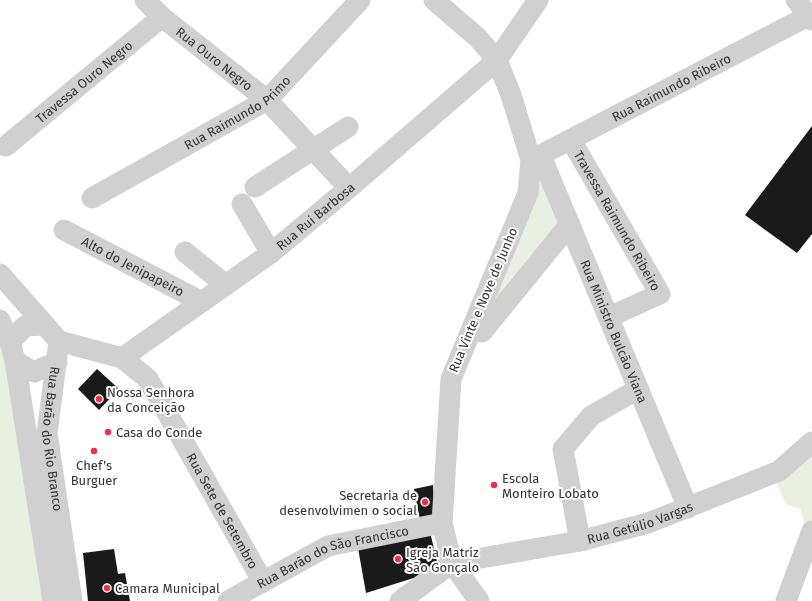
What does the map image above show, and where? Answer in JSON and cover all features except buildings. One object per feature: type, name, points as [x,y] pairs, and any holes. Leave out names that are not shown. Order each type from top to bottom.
[{"type":"street","name":"Rua Ouro Negro","points":[[145,0],[162,17],[268,100],[349,188]]},
{"type":"street","name":"Rua Raimundo Primo","points":[[92,198],[268,100],[360,0]]},
{"type":"street","name":"Rua Ministro Bulcão Viana","points":[[434,0],[478,38],[497,60],[536,158],[570,224],[688,508]]},
{"type":"street","name":"Rua Rui Barbosa","points":[[122,358],[271,253],[349,188],[497,60],[538,0]]},
{"type":"street","name":"Rua Raimundo Ribeiro","points":[[536,158],[807,13]]},
{"type":"street","name":"Travessa Ouro Negro","points":[[6,146],[162,17]]},
{"type":"street","points":[[255,187],[348,127]]},
{"type":"street","name":"Travessa Raimundo Ribeiro","points":[[571,140],[660,294],[608,317]]},
{"type":"street","name":"Rua Vinte e Nove de Junho","points":[[479,601],[452,563],[442,524],[451,379],[528,193],[536,158]]},
{"type":"street","points":[[242,204],[271,253]]},
{"type":"street","name":"Rua Vinte e Nove de Junho","points":[[482,332],[570,224]]},
{"type":"street","name":"Alto do Jenipapeiro","points":[[64,230],[202,302]]},
{"type":"street","points":[[185,252],[226,285]]},
{"type":"street","points":[[0,274],[60,341]]},
{"type":"street","name":"Rua Barão do Rio Branco","points":[[0,320],[12,351],[53,601]]},
{"type":"street","points":[[45,325],[25,326],[12,351],[34,372],[56,362]]},
{"type":"street","name":"Rua Sete de Setembro","points":[[60,341],[122,358],[148,379],[263,582]]},
{"type":"street","name":"Rua Barão do Rio Branco","points":[[60,341],[47,433],[72,601]]},
{"type":"street","points":[[580,541],[563,449],[591,416],[638,389]]},
{"type":"street","name":"Rua Getúlio Vargas","points":[[452,563],[580,541],[648,523],[779,471],[812,442]]},
{"type":"street","name":"Rua Barão do São Francisco","points":[[228,601],[328,546],[442,524]]},
{"type":"street","points":[[786,601],[812,531]]},
{"type":"street","points":[[400,601],[452,563]]},
{"type":"green space","points":[[531,160],[570,224],[461,355]]},
{"type":"green space","points":[[0,339],[2,344],[44,601],[0,601]]},
{"type":"green space","points":[[812,442],[812,531],[783,601],[804,522],[800,509],[786,504],[775,480]]},
{"type":"place","name":"Nossa Senhora da Conceição","points":[[99,399]]},
{"type":"place","name":"Casa do Conde","points":[[108,432]]},
{"type":"place","name":"Chef's Burguer","points":[[94,451]]},
{"type":"place","name":"Escola Monteiro Lobato","points":[[494,485]]},
{"type":"place","name":"Secretaria de desenvolvimen o social","points":[[425,502]]},
{"type":"place","name":"Igreja Matriz São Gonçalo","points":[[398,559]]},
{"type":"place","name":"Camara Municipal","points":[[107,588]]}]
